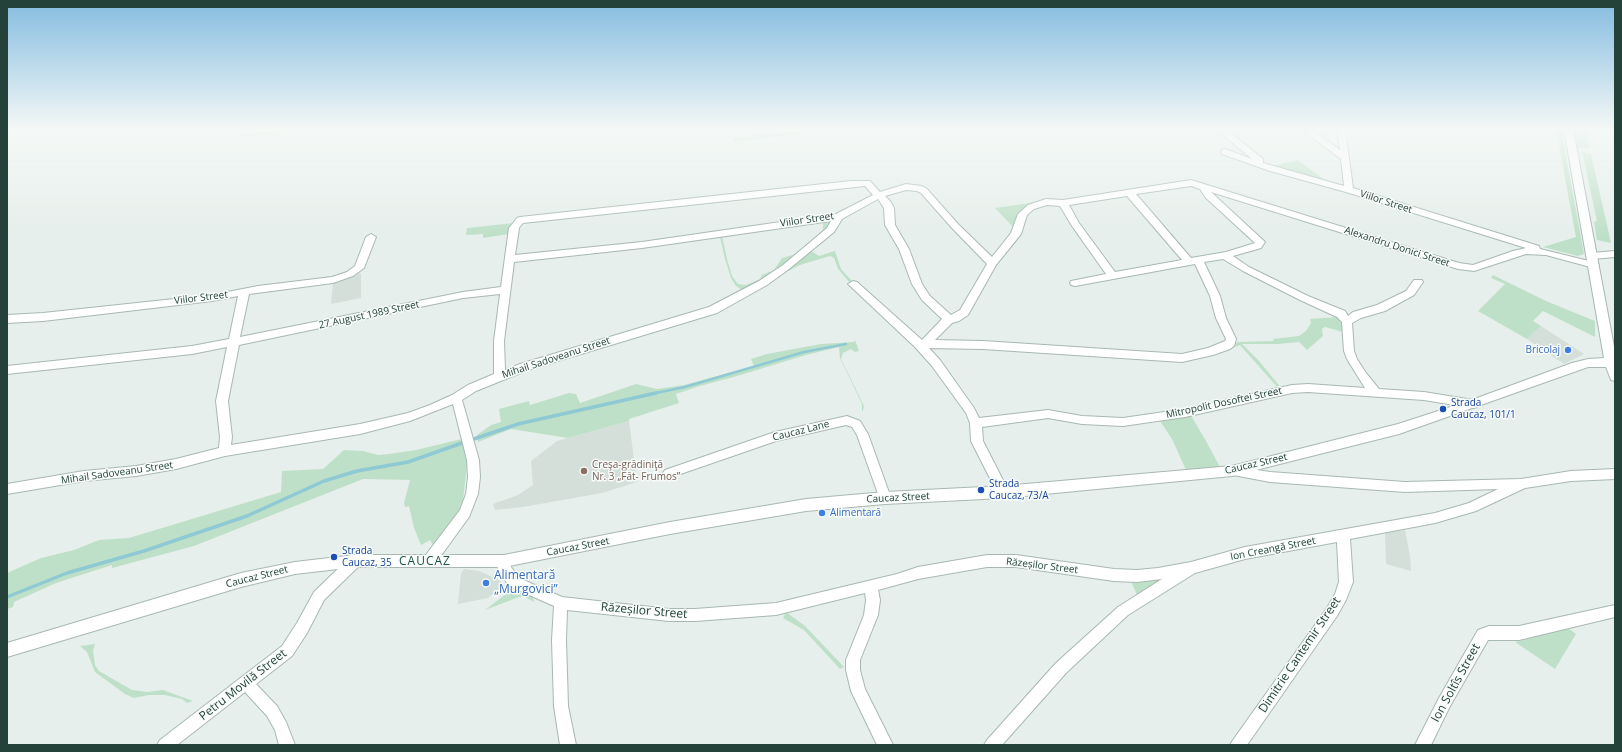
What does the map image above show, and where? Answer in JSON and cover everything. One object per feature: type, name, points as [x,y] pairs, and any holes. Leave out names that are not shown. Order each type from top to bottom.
[{"type":"street","name":"Viilor Street","points":[[1261,164],[1350,190],[1546,252]]},
{"type":"street","points":[[1347,164],[1350,190]]},
{"type":"street","points":[[1575,164],[1615,377]]},
{"type":"street","points":[[500,376],[498,341],[512,236],[514,228],[520,220],[867,183],[890,208],[890,225],[904,249],[917,284],[926,298],[945,315],[948,320]]},
{"type":"street","name":"Alexandru Donici Street","points":[[992,263],[1016,234],[1024,214],[1031,207],[1046,202],[1063,203],[1191,183],[1467,268],[1481,267],[1516,253],[1526,251],[1546,252],[1593,260]]},
{"type":"street","points":[[1075,283],[1226,255],[1258,246],[1260,242],[1209,196],[1203,186]]},
{"type":"street","points":[[879,196],[906,187],[919,188],[924,191],[955,226],[992,263],[964,312],[955,318],[948,320],[922,344]]},
{"type":"street","points":[[922,344],[983,345],[1149,358],[1173,358],[1209,352],[1230,343],[1230,334],[1221,318],[1215,296],[1194,261],[1129,192]]},
{"type":"street","name":"Viilor Street","points":[[510,259],[642,246],[838,216],[879,196]]},
{"type":"street","points":[[1063,203],[1075,224],[1113,276]]},
{"type":"street","name":"Mihail Sadoveanu Street","points":[[7,489],[84,476],[136,471],[170,465],[225,451],[378,425],[410,416],[456,398],[472,388],[500,376],[531,365],[713,310],[763,283],[786,267],[823,238],[831,230],[838,216]]},
{"type":"street","name":"Viilor Street","points":[[7,319],[43,317],[212,298],[258,289],[333,280],[350,274],[359,268],[371,237]]},
{"type":"street","points":[[1593,260],[1615,254]]},
{"type":"street","points":[[1226,255],[1231,260],[1246,269],[1304,298],[1337,311],[1345,318],[1347,321],[1348,351],[1356,368],[1374,392]]},
{"type":"street","points":[[1347,321],[1363,313],[1380,308],[1410,293],[1418,282]]},
{"type":"street","points":[[853,284],[922,344],[970,410],[976,423],[977,441],[1003,492]]},
{"type":"street","name":"27 August 1989 Street","points":[[7,370],[150,356],[233,343],[463,295],[506,290]]},
{"type":"street","points":[[225,451],[226,437],[222,401],[244,292]]},
{"type":"street","name":"Caucaz Street","points":[[7,650],[254,577],[295,568],[355,561],[504,561],[770,510],[806,505],[885,498],[1003,492],[1232,471],[1399,429],[1473,404],[1576,366],[1588,363],[1611,362]]},
{"type":"street","name":"Mitropolit Dosoftei Street","points":[[976,423],[1048,414],[1088,420],[1123,422],[1185,413],[1292,389],[1308,388],[1435,397],[1473,404]]},
{"type":"street","points":[[430,560],[465,513],[470,503],[474,476],[469,440],[456,398]]},
{"type":"street","name":"Caucaz Lane","points":[[669,473],[775,437],[847,420],[856,424],[864,439],[885,498]]},
{"type":"street","points":[[1232,471],[1270,477],[1405,487],[1523,483]]},
{"type":"street","name":"Ion Creangă Street","points":[[992,745],[1061,668],[1123,611],[1191,568],[1245,553],[1435,518],[1472,507],[1523,483],[1571,476],[1615,474]]},
{"type":"street","name":"Dimitrie Cantemir Street","points":[[1238,745],[1332,612],[1341,596],[1346,582],[1343,536]]},
{"type":"street","name":"Petru Movilă Street","points":[[165,745],[287,651],[302,628],[319,596],[355,561]]},
{"type":"street","name":"Răzeșilor Street","points":[[504,561],[505,569],[514,582],[561,603],[669,615],[695,615],[776,609],[918,573],[987,561],[1016,561],[1114,575],[1137,576],[1191,568]]},
{"type":"street","points":[[871,586],[873,600],[871,616],[854,660],[853,670],[858,691],[885,745]]},
{"type":"street","points":[[561,603],[559,640],[561,706],[568,745]]},
{"type":"street","name":"Ion Soltîs Street","points":[[1423,745],[1444,703],[1483,635],[1489,633],[1519,633],[1615,611]]},
{"type":"street","points":[[245,682],[272,711],[281,727],[287,745]]},
{"type":"shaded area","points":[[361,273],[361,298],[331,304],[333,283]]},
{"type":"shaded area","points":[[1541,326],[1584,354],[1564,364],[1527,339]]},
{"type":"shaded area","name":"Creşa-grădiniţă Nr. 3 „Făt- Frumos”","points":[[629,421],[637,482],[602,493],[523,507],[495,510],[493,504],[518,495],[533,485],[531,461],[557,441]]},
{"type":"shaded area","points":[[1405,530],[1411,571],[1386,564],[1385,533]]},
{"type":"shaded area","points":[[464,569],[479,571],[501,581],[499,589],[488,598],[458,604],[461,573]]},
{"type":"green space","points":[[1280,164],[1303,164],[1326,181],[1271,166]]},
{"type":"green space","points":[[1562,164],[1567,164],[1584,254],[1578,256],[1543,247],[1576,237]]},
{"type":"green space","points":[[1585,164],[1593,164],[1611,243],[1597,240],[1594,222],[1597,221]]},
{"type":"green space","points":[[1030,203],[1033,204],[1013,230],[1013,227],[995,208]]},
{"type":"green space","points":[[823,220],[830,220],[833,224],[786,265],[744,291],[736,286],[731,278],[720,237],[722,236],[732,276],[738,284],[746,285],[760,279],[762,275],[774,270],[782,258],[796,254],[823,230]]},
{"type":"green space","points":[[514,223],[508,234],[483,238],[483,234],[466,235],[467,228]]},
{"type":"green space","points":[[811,251],[819,256],[835,251],[841,269],[853,282],[850,283],[838,269],[834,258],[830,256],[800,265],[767,282]]},
{"type":"green space","points":[[1493,275],[1546,301],[1595,321],[1595,337],[1543,311],[1533,321],[1541,326],[1527,339],[1478,311],[1505,284],[1491,278]]},
{"type":"green space","points":[[1338,317],[1341,322],[1343,332],[1325,327],[1322,329],[1323,336],[1307,350],[1299,342],[1278,344],[1242,344],[1259,361],[1282,389],[1280,390],[1240,345],[1225,351],[1237,342],[1274,341],[1273,339],[1299,336],[1306,331],[1311,323],[1310,319]]},
{"type":"green space","points":[[855,340],[859,351],[855,352],[851,349],[843,353],[841,359],[864,406],[863,411],[862,404],[840,358],[839,347],[806,355],[676,394],[679,403],[629,419],[629,421],[568,438],[511,429],[478,442],[477,435],[491,425],[501,422],[499,409],[529,401],[530,405],[569,393],[576,394],[580,403],[636,384],[657,389],[684,385],[754,366],[751,359],[767,354],[821,344],[854,342]]},
{"type":"green space","points":[[1190,414],[1220,467],[1186,470],[1172,439],[1160,421]]},
{"type":"green space","points":[[462,439],[467,465],[463,500],[458,515],[433,545],[430,540],[421,545],[414,528],[409,506],[405,507],[404,503],[410,480],[363,479],[194,546],[112,568],[112,565],[56,583],[14,602],[13,607],[7,609],[7,573],[41,558],[74,550],[99,540],[129,538],[281,492],[282,471],[323,469],[344,450],[363,451],[378,455],[389,454],[416,450]]},
{"type":"green space","points":[[1179,573],[1137,595],[1130,579]]},
{"type":"green space","points":[[515,587],[532,595],[534,602],[525,597],[519,597],[485,610]]},
{"type":"green space","points":[[786,612],[805,626],[844,667],[840,669],[804,630],[783,618]]},
{"type":"green space","points":[[1568,628],[1576,634],[1555,669],[1515,642]]},
{"type":"green space","points":[[95,644],[93,651],[95,665],[99,671],[132,690],[147,692],[163,690],[193,701],[187,703],[182,699],[165,695],[149,695],[134,698],[125,694],[95,672],[87,652],[80,646]]},
{"type":"waterway","points":[[651,394],[685,387],[804,352],[846,344]]},
{"type":"waterway","points":[[471,440],[518,424],[656,393]]},
{"type":"waterway","points":[[7,597],[67,573],[144,551],[247,516],[324,481],[357,471],[408,462],[465,442]]},
{"type":"place","name":"Bricolaj","points":[[1568,350]]},
{"type":"place","name":"Strada Caucaz, 101/1","points":[[1443,409]]},
{"type":"place","name":"Creşa-grădiniţă Nr. 3 „Făt- Frumos”","points":[[584,471]]},
{"type":"place","name":"Strada Caucaz, 73/A","points":[[981,490]]},
{"type":"place","name":"Alimentară","points":[[822,513]]},
{"type":"place","name":"Strada Caucaz, 35","points":[[334,557]]},
{"type":"place","name":"Alimentară „Murgovici”","points":[[486,583]]},
{"type":"district","name":"CAUCAZ","points":[[425,562]]}]
